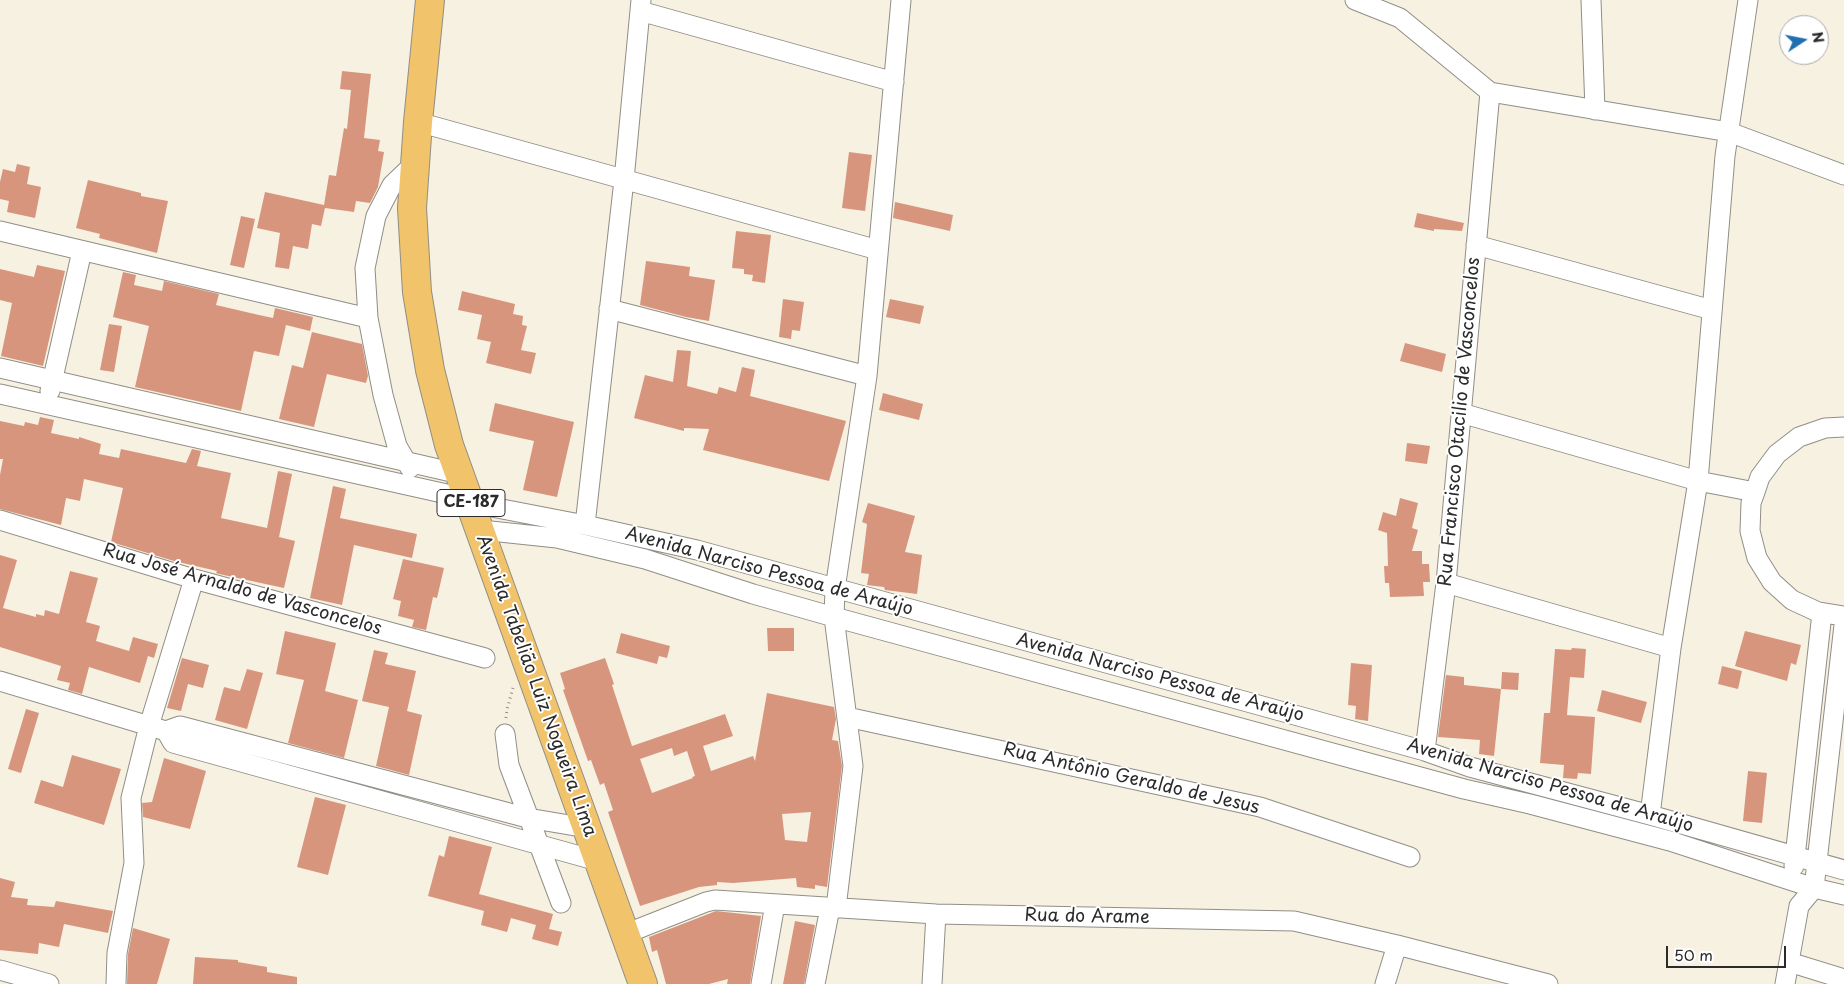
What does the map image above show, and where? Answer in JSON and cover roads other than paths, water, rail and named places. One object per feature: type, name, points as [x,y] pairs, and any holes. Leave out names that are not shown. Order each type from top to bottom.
[{"type":"highway","name":"Avenida Tabelião Luiz Nogueira Lima","points":[[430,0],[412,208],[417,292],[430,370],[449,445],[643,984]]},
{"type":"street","points":[[814,984],[833,908],[853,766],[834,617],[835,589],[867,376],[901,0]]},
{"type":"street","points":[[1355,0],[1400,18],[1490,92],[1728,132],[1844,175]]},
{"type":"street","points":[[1591,0],[1595,110]]},
{"type":"street","points":[[1650,815],[1671,648],[1698,481],[1728,132],[1748,0]]},
{"type":"street","points":[[585,525],[624,180],[641,6],[894,82]]},
{"type":"street","name":"Rua Francisco Otacilio de Vasconcelos","points":[[1426,751],[1446,583],[1490,92]]},
{"type":"street","points":[[418,122],[878,250]]},
{"type":"street","points":[[415,163],[392,185],[376,216],[365,268],[368,318],[383,395],[397,446],[423,489]]},
{"type":"street","points":[[0,232],[368,318]]},
{"type":"street","points":[[1476,245],[1712,310]]},
{"type":"street","points":[[48,404],[82,251]]},
{"type":"street","points":[[609,309],[867,376]]},
{"type":"street","points":[[0,368],[406,462],[467,492]]},
{"type":"street","points":[[0,394],[423,489],[467,492]]},
{"type":"street","points":[[1461,413],[1698,481],[1755,492]]},
{"type":"street","points":[[1844,427],[1825,428],[1799,438],[1776,454],[1760,477],[1751,503],[1750,531],[1757,558],[1772,582],[1792,600],[1822,613],[1844,616]]},
{"type":"street","name":"Avenida Narciso Pessoa de Araújo","points":[[467,492],[585,525],[697,550],[1426,751],[1470,767],[1650,815],[1844,870]]},
{"type":"street","name":"Rua José Arnaldo de Vasconcelos","points":[[0,520],[194,579],[485,658]]},
{"type":"street","name":"Avenida Narciso Pessoa de Araújo","points":[[481,530],[557,538],[645,559],[753,594],[834,617],[1464,789],[1530,804],[1670,841],[1814,888],[1844,895]]},
{"type":"street","points":[[116,984],[117,953],[134,863],[130,798],[157,729],[194,579]]},
{"type":"street","points":[[1446,583],[1671,648]]},
{"type":"street","points":[[1800,906],[1791,880],[1796,856],[1822,613]]},
{"type":"street","points":[[1785,984],[1800,906],[1814,888],[1844,625]]},
{"type":"street","points":[[0,681],[157,729],[173,743],[598,861]]},
{"type":"street","name":"Rua Antônio Geraldo de Jesus","points":[[847,717],[1260,808],[1410,857]]},
{"type":"street","points":[[157,729],[180,726],[528,818],[587,828]]},
{"type":"street","points":[[505,734],[509,766],[561,903]]},
{"type":"street","name":"Rua do Arame","points":[[625,934],[715,900],[936,914],[1294,921],[1397,945],[1548,984]]},
{"type":"street","points":[[761,984],[776,904]]},
{"type":"street","points":[[932,984],[936,914]]},
{"type":"street","points":[[1384,984],[1397,945]]},
{"type":"street","points":[[1789,962],[1844,978]]},
{"type":"street","points":[[0,970],[49,984]]}]
